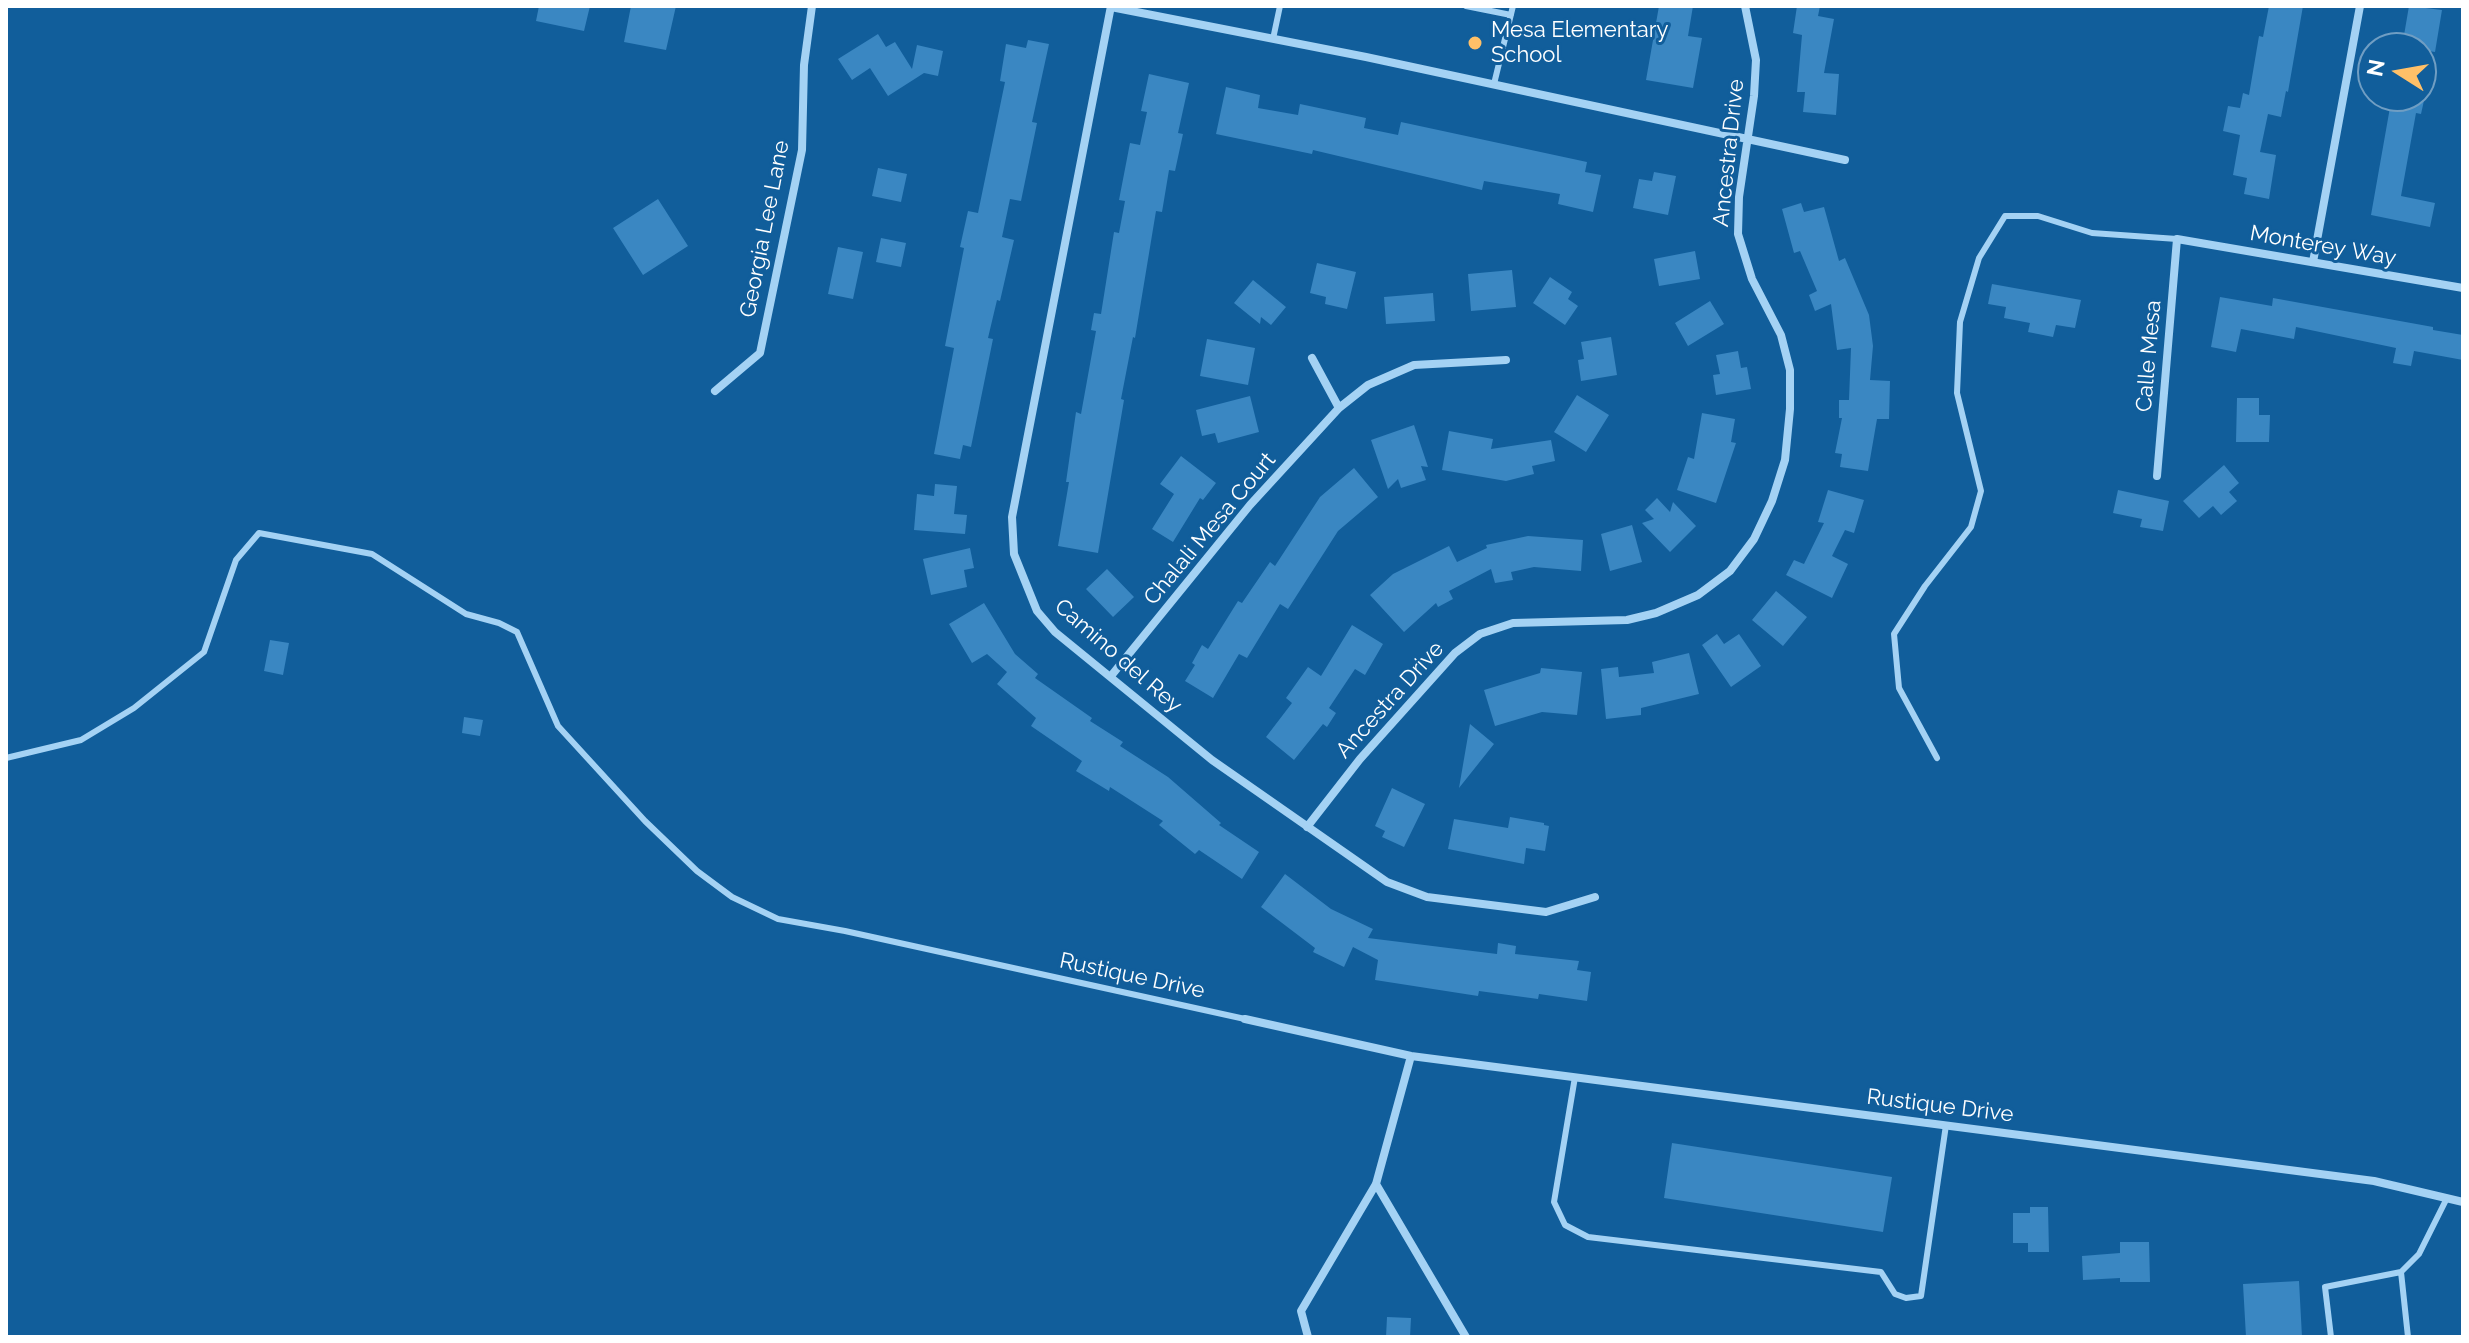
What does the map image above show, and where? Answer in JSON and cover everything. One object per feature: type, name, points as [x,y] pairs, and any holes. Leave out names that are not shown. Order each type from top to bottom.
[{"type":"street","name":"Georgia Lee Lane","points":[[715,391],[760,353],[802,150],[804,65],[812,6]]},
{"type":"street","points":[[1111,6],[1845,160]]},
{"type":"street","name":"Camino del Rey","points":[[1111,6],[1012,517],[1014,554],[1037,611],[1055,632],[1212,760],[1387,882],[1427,897],[1546,912],[1595,897]]},
{"type":"street","name":"Ancestra Drive","points":[[1307,827],[1360,759],[1455,653],[1480,634],[1513,623],[1627,620],[1656,613],[1709,587],[1730,571],[1754,539],[1772,501],[1785,460],[1790,370],[1781,335],[1752,279],[1738,234],[1739,197],[1756,60],[1745,6]]},
{"type":"street","points":[[2313,262],[2360,6]]},
{"type":"street","name":"Monterey Way","points":[[2177,239],[2463,288]]},
{"type":"street","name":"Calle Mesa","points":[[2157,476],[2177,239]]},
{"type":"street","points":[[1312,358],[1339,408]]},
{"type":"street","name":"Chalali Mesa Court","points":[[1111,676],[1250,505],[1339,408],[1368,385],[1414,365],[1506,360]]},
{"type":"street","name":"Rustique Drive","points":[[1245,1019],[1411,1056],[2374,1181],[2463,1202]]},
{"type":"street","points":[[1308,1337],[1301,1311],[1376,1184],[1411,1056]]},
{"type":"street","points":[[1376,1184],[1466,1337]]},
{"type":"lane","points":[[1273,39],[1280,6]]},
{"type":"lane","points":[[1466,6],[1511,15]]},
{"type":"lane","points":[[1494,84],[1513,6]]},
{"type":"lane","points":[[1937,758],[1899,688],[1894,634],[1925,586],[1971,527],[1981,491],[1957,393],[1960,322],[1979,258],[2005,216],[2038,216],[2092,233],[2177,239]]},
{"type":"lane","name":"Rustique Drive","points":[[6,758],[81,740],[134,708],[204,652],[236,560],[259,533],[372,554],[466,614],[499,623],[517,632],[558,726],[645,821],[697,871],[732,897],[778,919],[1245,1019]]},
{"type":"lane","points":[[1575,1077],[1554,1202],[1565,1225],[1588,1237],[1881,1272],[1895,1294],[1906,1298],[1921,1296],[1946,1125]]},
{"type":"lane","points":[[2331,1337],[2325,1287],[2401,1272],[2419,1254],[2447,1198]]},
{"type":"lane","points":[[2401,1272],[2408,1337]]},
{"type":"building","points":[[539,6],[590,6],[584,31],[536,21]]},
{"type":"building","points":[[631,6],[676,6],[666,50],[624,42]]},
{"type":"building","points":[[1659,6],[1693,6],[1688,36],[1702,38],[1693,88],[1646,80]]},
{"type":"building","points":[[1797,6],[1820,6],[1818,16],[1834,19],[1824,73],[1839,74],[1836,115],[1803,112],[1805,92],[1797,92],[1802,35],[1793,33]]},
{"type":"building","points":[[2269,6],[2303,6],[2281,117],[2268,114],[2260,152],[2276,155],[2269,199],[2244,194],[2247,178],[2233,175],[2240,135],[2223,131],[2228,106],[2240,108],[2243,93],[2249,95],[2259,36],[2263,37]]},
{"type":"building","points":[[2409,6],[2442,10],[2437,40],[2437,32],[2405,32]]},
{"type":"building","points":[[878,34],[886,47],[895,42],[912,69],[917,45],[943,51],[938,76],[924,73],[888,96],[870,68],[852,80],[838,59]]},
{"type":"building","points":[[1028,40],[1049,44],[1032,122],[1037,123],[1021,201],[1010,199],[1002,237],[1014,240],[988,338],[993,339],[971,447],[963,445],[960,459],[934,454],[954,348],[945,346],[968,211],[978,213],[1005,82],[1000,81],[1006,44],[1026,48]]},
{"type":"building","points":[[1149,74],[1189,83],[1178,133],[1183,134],[1175,171],[1169,170],[1162,212],[1156,211],[1135,338],[1121,399],[1124,400],[1098,553],[1058,546],[1076,412],[1081,414],[1096,331],[1091,330],[1094,313],[1101,314],[1114,232],[1119,233],[1125,201],[1119,200],[1130,143],[1140,145],[1147,112],[1141,111]]},
{"type":"building","points":[[1226,87],[1260,95],[1258,108],[1298,115],[1300,104],[1366,118],[1364,128],[1398,135],[1401,122],[1587,162],[1585,172],[1601,175],[1593,212],[1558,204],[1560,194],[1484,181],[1482,190],[1313,150],[1312,154],[1216,134]]},
{"type":"building","points":[[2389,112],[2421,112],[2416,113],[2401,196],[2435,203],[2430,227],[2371,215]]},
{"type":"building","points":[[878,168],[907,174],[901,202],[872,196]]},
{"type":"building","points":[[1654,172],[1676,176],[1668,215],[1633,208],[1639,179],[1652,181]]},
{"type":"building","points":[[658,199],[688,246],[643,275],[613,228]]},
{"type":"building","points":[[1801,203],[1804,212],[1824,207],[1839,261],[1845,258],[1869,315],[1873,346],[1870,380],[1890,381],[1889,419],[1877,419],[1868,471],[1840,467],[1842,454],[1835,453],[1842,418],[1839,418],[1839,400],[1849,400],[1851,348],[1837,350],[1831,304],[1815,311],[1809,295],[1817,291],[1800,251],[1794,253],[1782,209]]},
{"type":"building","points":[[881,238],[906,243],[901,267],[876,262]]},
{"type":"building","points":[[838,247],[863,252],[853,299],[828,294]]},
{"type":"building","points":[[1695,251],[1700,279],[1659,286],[1654,259]]},
{"type":"building","points":[[1317,263],[1356,272],[1347,309],[1325,304],[1326,297],[1310,293]]},
{"type":"building","points":[[1512,270],[1516,307],[1471,311],[1468,274]]},
{"type":"building","points":[[1550,277],[1572,292],[1568,299],[1578,306],[1565,325],[1533,303]]},
{"type":"building","points":[[1253,280],[1286,307],[1271,325],[1261,317],[1260,324],[1234,303]]},
{"type":"building","points":[[1992,284],[2081,300],[2075,328],[2056,325],[2053,337],[2028,332],[2030,323],[2004,318],[2006,307],[1988,304]]},
{"type":"building","points":[[1433,293],[1435,321],[1386,324],[1384,297]]},
{"type":"building","points":[[2220,297],[2272,306],[2273,298],[2433,327],[2433,330],[2463,335],[2463,360],[2414,351],[2411,366],[2393,363],[2396,348],[2296,327],[2294,339],[2241,329],[2236,352],[2211,347]]},
{"type":"building","points":[[1710,301],[1724,324],[1688,346],[1675,323]]},
{"type":"building","points":[[1611,337],[1617,375],[1581,381],[1578,360],[1584,359],[1581,342]]},
{"type":"building","points":[[1207,339],[1255,348],[1248,385],[1200,376]]},
{"type":"building","points":[[1738,351],[1741,368],[1747,367],[1751,389],[1716,395],[1713,375],[1720,374],[1716,355]]},
{"type":"building","points":[[1577,395],[1609,415],[1586,452],[1554,432]]},
{"type":"building","points":[[1250,396],[1259,432],[1218,443],[1215,433],[1202,436],[1196,410]]},
{"type":"building","points":[[2237,398],[2259,398],[2259,415],[2270,415],[2269,442],[2236,442]]},
{"type":"building","points":[[1702,413],[1735,419],[1731,442],[1736,443],[1716,503],[1677,490],[1688,457],[1694,459]]},
{"type":"building","points":[[1414,425],[1428,467],[1421,466],[1426,480],[1401,488],[1398,479],[1388,489],[1371,440]]},
{"type":"building","points":[[1449,431],[1493,439],[1491,449],[1551,440],[1555,461],[1532,466],[1534,474],[1506,481],[1442,470]]},
{"type":"building","points":[[1181,456],[1216,483],[1203,500],[1200,498],[1173,542],[1152,529],[1174,494],[1160,484]]},
{"type":"building","points":[[2224,465],[2239,483],[2229,492],[2237,501],[2221,515],[2213,506],[2199,518],[2183,501]]},
{"type":"building","points":[[1354,468],[1378,497],[1338,531],[1288,609],[1280,604],[1247,658],[1239,654],[1213,698],[1185,681],[1202,645],[1208,649],[1238,601],[1242,603],[1270,562],[1275,566],[1320,497]]},
{"type":"building","points":[[935,484],[957,486],[954,514],[967,515],[965,534],[914,530],[917,494],[934,496]]},
{"type":"building","points":[[1828,490],[1864,500],[1854,533],[1845,530],[1832,556],[1848,564],[1832,598],[1786,575],[1794,560],[1804,564],[1824,523],[1818,522]]},
{"type":"building","points":[[2118,490],[2169,501],[2163,531],[2140,527],[2142,519],[2113,513]]},
{"type":"building","points":[[1657,498],[1670,512],[1673,502],[1696,526],[1670,552],[1642,523],[1654,519],[1645,510]]},
{"type":"building","points":[[1632,525],[1642,562],[1610,571],[1601,534]]},
{"type":"building","points":[[1528,536],[1583,540],[1581,571],[1534,567],[1511,572],[1513,580],[1495,583],[1491,569],[1449,591],[1453,599],[1438,607],[1436,603],[1404,632],[1370,595],[1393,574],[1449,546],[1457,562],[1487,548],[1486,545]]},
{"type":"building","points":[[970,548],[974,568],[964,570],[967,587],[931,595],[923,559]]},
{"type":"building","points":[[1107,569],[1134,597],[1113,617],[1086,589]]},
{"type":"building","points":[[1776,591],[1807,617],[1783,646],[1752,620]]},
{"type":"building","points":[[984,603],[1015,654],[1038,674],[1035,678],[1092,718],[1090,721],[1123,742],[1120,746],[1168,777],[1221,823],[1219,825],[1259,852],[1242,879],[1199,850],[1195,854],[1159,825],[1163,821],[1110,787],[1109,791],[1076,771],[1082,761],[1031,726],[1036,718],[997,684],[1007,672],[987,654],[972,663],[949,624]]},
{"type":"building","points":[[1352,625],[1383,644],[1365,675],[1355,669],[1329,708],[1336,713],[1327,727],[1323,724],[1294,760],[1266,737],[1292,703],[1286,698],[1308,667],[1321,676]]},
{"type":"building","points":[[1717,634],[1724,644],[1739,634],[1761,666],[1731,687],[1702,645]]},
{"type":"building","points":[[270,640],[289,643],[283,675],[264,671]]},
{"type":"building","points":[[1689,653],[1699,694],[1641,708],[1641,715],[1606,719],[1601,669],[1618,667],[1619,677],[1654,673],[1652,662]]},
{"type":"building","points":[[1541,668],[1582,672],[1577,715],[1542,712],[1495,726],[1484,690],[1540,673]]},
{"type":"building","points":[[464,717],[483,720],[480,736],[462,733]]},
{"type":"building","points":[[1470,724],[1494,744],[1459,788]]},
{"type":"building","points":[[1392,788],[1425,804],[1404,847],[1382,837],[1385,831],[1375,826]]},
{"type":"building","points":[[1510,817],[1549,826],[1545,851],[1526,848],[1524,864],[1448,849],[1454,819],[1508,828]]},
{"type":"building","points":[[1285,874],[1331,909],[1373,929],[1368,938],[1497,954],[1498,943],[1516,946],[1515,954],[1579,961],[1577,970],[1591,972],[1587,1001],[1539,994],[1538,999],[1479,991],[1478,996],[1375,980],[1378,960],[1353,947],[1344,967],[1313,952],[1315,948],[1261,907]]},
{"type":"building","points":[[1672,1143],[1892,1177],[1883,1232],[1664,1198]]},
{"type":"building","points":[[2030,1207],[2048,1207],[2049,1252],[2028,1252],[2028,1243],[2013,1243],[2013,1213],[2030,1213]]},
{"type":"building","points":[[2120,1242],[2149,1242],[2150,1282],[2120,1282],[2120,1278],[2083,1280],[2082,1256],[2120,1253]]},
{"type":"building","points":[[2299,1281],[2302,1337],[2246,1337],[2243,1284]]},
{"type":"building","points":[[1387,1317],[1411,1318],[1410,1337],[1386,1337]]},
{"type":"place","name":"Mesa Elementary School","points":[[1475,43]]}]
